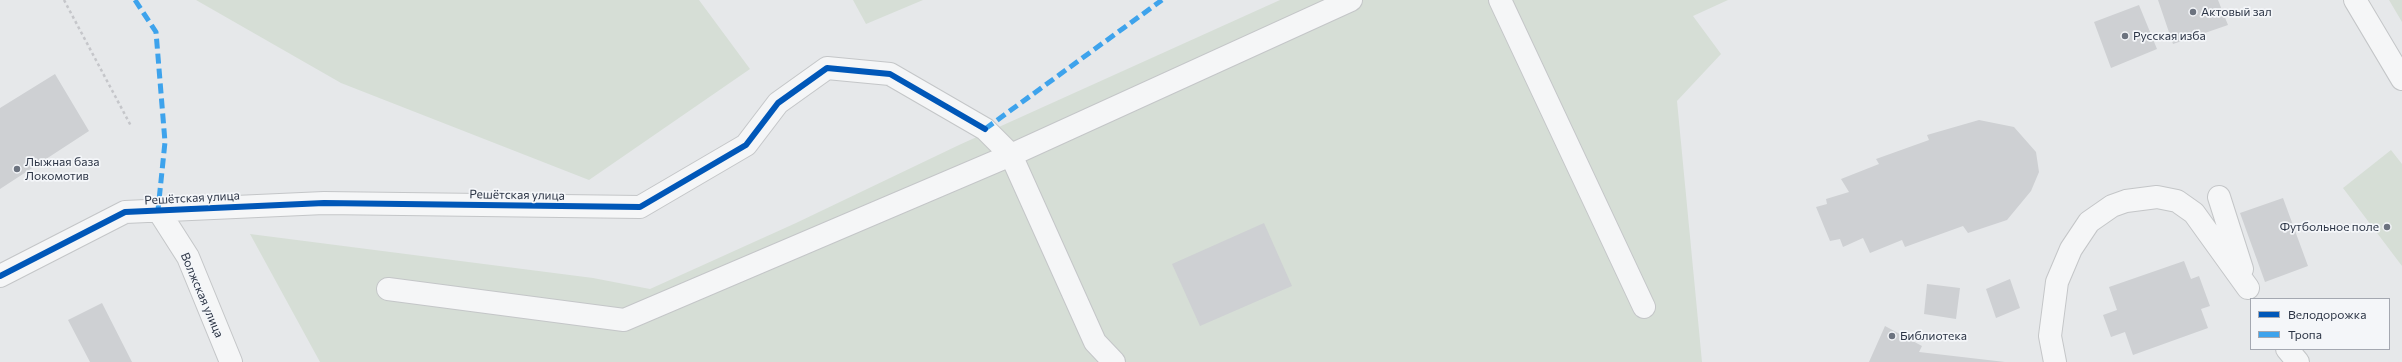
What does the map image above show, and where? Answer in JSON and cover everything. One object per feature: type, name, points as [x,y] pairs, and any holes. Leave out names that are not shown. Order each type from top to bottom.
[{"type":"street","points":[[388,289],[624,320],[1011,155],[1351,0]]},
{"type":"street","points":[[1500,0],[1644,307]]},
{"type":"street","points":[[2355,0],[2402,79]]},
{"type":"street","name":"Решётская улица","points":[[0,276],[125,212],[324,203],[640,207],[746,145],[778,103],[827,68],[890,74],[986,129],[1011,155],[1095,342],[1114,362]]},
{"type":"street","points":[[2055,362],[2050,336],[2057,282],[2068,256],[2089,222],[2112,206],[2126,201],[2158,197],[2177,201],[2194,213],[2250,293]]},
{"type":"street","points":[[2219,197],[2250,293]]},
{"type":"street","name":"Волжская улица","points":[[158,210],[188,257],[231,362]]},
{"type":"street","points":[[2288,350],[2298,362]]},
{"type":"path","points":[[64,0],[131,126]]},
{"type":"shaded area","points":[[196,0],[699,0],[750,69],[589,180],[341,83]]},
{"type":"shaded area","points":[[853,0],[923,0],[866,24]]},
{"type":"shaded area","points":[[1280,0],[1728,0],[1693,16],[1721,54],[1677,101],[1702,362],[320,362],[250,234],[593,278],[650,289],[796,223],[959,145]]},
{"type":"shaded area","points":[[2389,0],[2402,0],[2402,22]]},
{"type":"shaded area","name":"Футбольное поле","points":[[2391,150],[2402,164],[2402,266],[2343,188]]},
{"type":"building","name":"Актовый зал","points":[[2158,0],[2218,0],[2228,25],[2173,44]]},
{"type":"building","name":"Русская изба","points":[[2139,5],[2157,49],[2111,68],[2094,22]]},
{"type":"building","points":[[55,74],[89,131],[0,189],[0,108]]},
{"type":"building","points":[[1979,120],[2014,127],[2036,152],[2039,172],[2031,191],[2007,220],[1968,233],[1963,226],[1905,247],[1902,240],[1870,253],[1863,238],[1843,247],[1840,239],[1830,241],[1816,207],[1827,204],[1826,199],[1849,192],[1841,179],[1879,164],[1876,159],[1929,140],[1927,135]]},
{"type":"building","points":[[2283,198],[2308,266],[2265,282],[2240,213]]},
{"type":"building","points":[[1264,223],[1292,286],[1200,326],[1172,264]]},
{"type":"building","points":[[2184,261],[2191,279],[2199,276],[2210,306],[2201,309],[2208,328],[2133,355],[2125,332],[2111,337],[2103,315],[2117,310],[2109,287]]},
{"type":"building","points":[[2010,279],[2020,308],[1996,318],[1986,289]]},
{"type":"building","points":[[1927,284],[1960,288],[1956,319],[1924,314]]},
{"type":"building","points":[[102,303],[132,362],[90,362],[68,320]]},
{"type":"building","name":"Библиотека","points":[[1885,326],[1922,346],[1919,352],[2005,362],[1869,362]]},
{"type":"marked path","points":[[135,0],[156,32],[165,142],[158,210]]},
{"type":"marked path","points":[[985,129],[1162,0]]},
{"type":"cycle path","points":[[0,276],[125,212],[324,203],[640,207],[746,145],[778,103],[827,68],[890,74],[985,129]]},
{"type":"place","name":"Актовый зал","points":[[2193,12]]},
{"type":"place","name":"Русская изба","points":[[2125,36]]},
{"type":"place","name":"Лыжная база Локомотив","points":[[17,169]]},
{"type":"place","name":"Футбольное поле","points":[[2387,227]]},
{"type":"place","name":"Библиотека","points":[[1892,336]]}]
